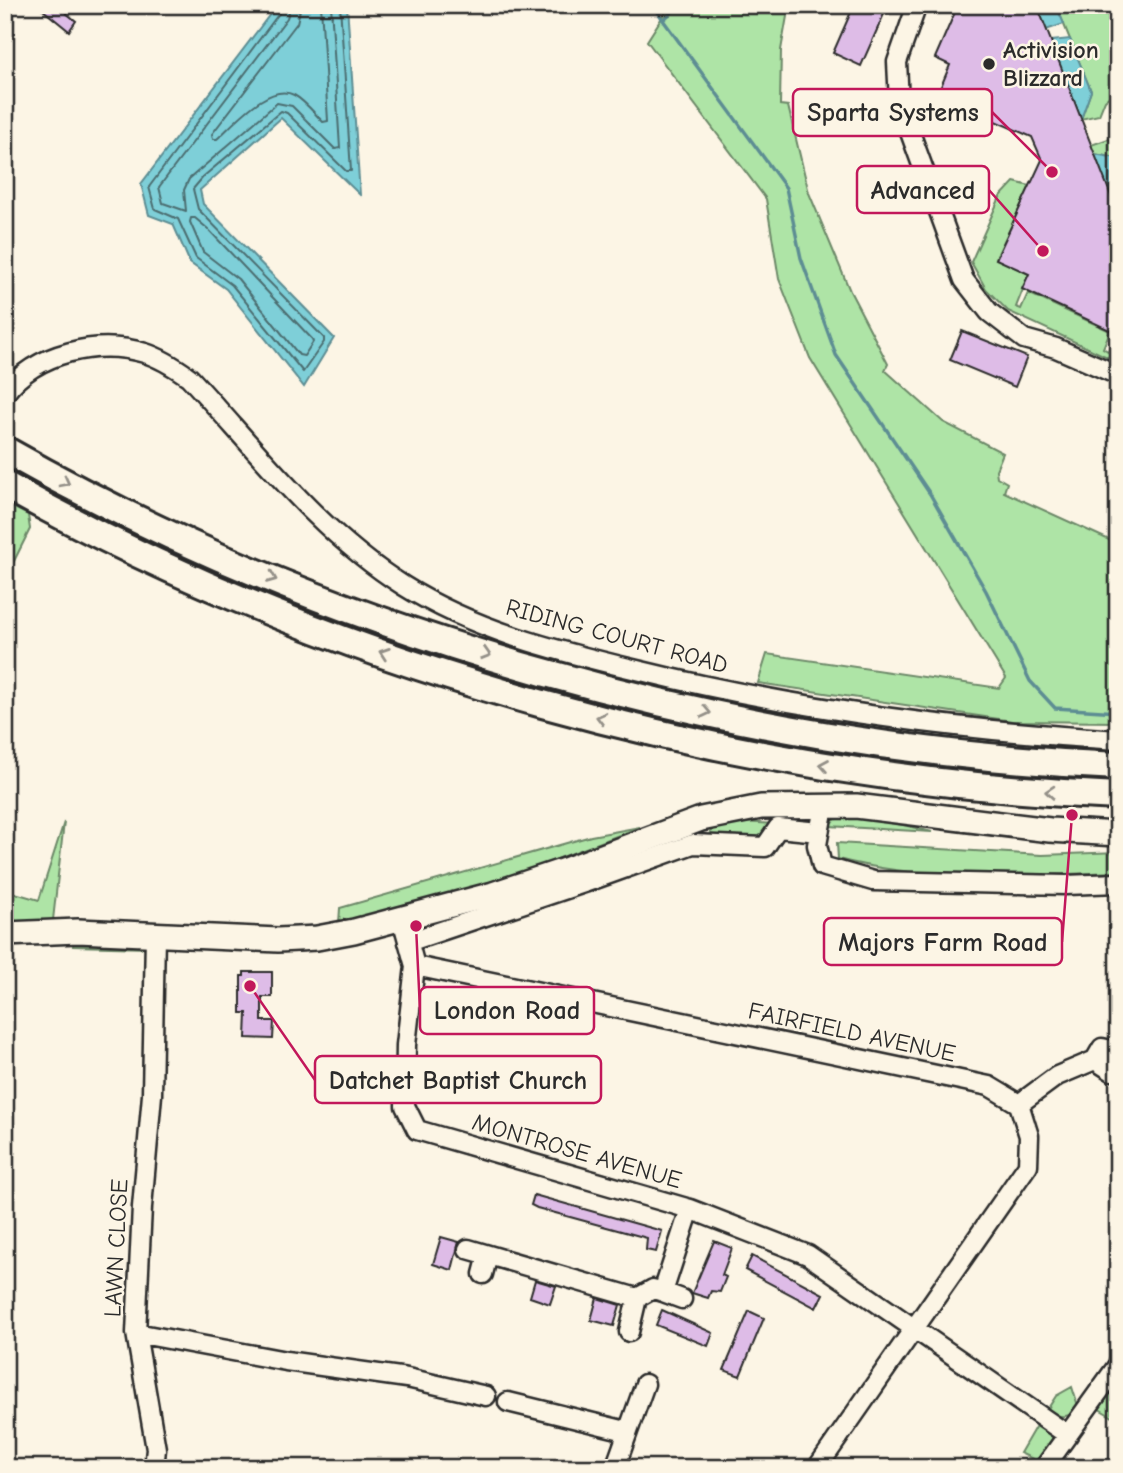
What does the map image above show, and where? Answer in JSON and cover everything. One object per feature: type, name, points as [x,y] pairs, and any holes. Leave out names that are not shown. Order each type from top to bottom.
[{"type":"highway","points":[[5,450],[142,521],[277,580],[403,626],[540,670],[702,711],[841,737],[974,755],[1118,766]]},
{"type":"highway","points":[[5,485],[124,546],[254,604],[467,681],[662,734],[757,753],[888,775],[989,787],[1118,796]]},
{"type":"main road","points":[[5,934],[78,931],[278,940],[317,938],[402,919],[529,882],[701,820],[761,807],[856,806],[1050,830],[1118,834]]},
{"type":"street","points":[[917,5],[897,62],[899,102],[964,279],[989,312],[1024,339],[1056,348],[1118,375]]},
{"type":"street","name":"RIDING COURT ROAD","points":[[5,393],[24,375],[45,361],[70,352],[97,347],[121,348],[168,363],[189,377],[311,511],[373,565],[405,587],[446,608],[495,629],[548,647],[685,682],[831,710],[1026,734],[1118,740]]},
{"type":"street","points":[[824,806],[817,845],[822,866],[873,881],[1066,885],[1118,883]]},
{"type":"street","points":[[408,942],[694,844],[765,847],[778,828],[820,832]]},
{"type":"street","name":"MONTROSE AVENUE","points":[[402,919],[415,965],[406,1045],[405,1106],[416,1130],[690,1209],[808,1255],[1068,1435]]},
{"type":"street","name":"LAWN CLOSE","points":[[155,935],[152,1095],[142,1207],[136,1333],[286,1361],[407,1378],[486,1396]]},
{"type":"street","name":"FAIRFIELD AVENUE","points":[[415,965],[989,1086],[1019,1104]]},
{"type":"street","points":[[817,1468],[1028,1165],[1029,1136],[1019,1104],[1057,1076],[1095,1060]]},
{"type":"street","name":"MONTROSE AVENUE","points":[[629,1332],[651,1293],[690,1209]]},
{"type":"street","points":[[468,1249],[682,1299]]},
{"type":"street","points":[[483,1274],[488,1255]]},
{"type":"street","points":[[136,1333],[156,1449],[154,1468]]},
{"type":"street","points":[[1044,1468],[1118,1365]]},
{"type":"street","points":[[615,1468],[645,1384]]},
{"type":"street","points":[[508,1402],[626,1431]]},
{"type":"green space","points":[[670,5],[789,5],[781,50],[780,105],[788,106],[809,193],[850,291],[888,364],[885,370],[943,422],[1003,453],[996,470],[997,477],[1007,483],[1004,492],[1118,544],[1118,722],[1012,721],[758,683],[767,654],[999,688],[1006,678],[810,358],[779,279],[766,199],[647,41]]},
{"type":"green space","points":[[1056,5],[1118,5],[1118,90],[1105,100],[1099,115],[1081,119],[1091,91]]},
{"type":"green space","points":[[1108,139],[1118,142],[1118,161],[1116,158],[1094,154],[1091,145]]},
{"type":"green space","points":[[1014,182],[1030,186],[996,258],[1029,274],[1016,307],[1021,309],[1028,293],[1110,331],[1103,348],[1108,351],[1118,334],[1118,362],[1008,311],[986,289],[971,262],[1000,197]]},
{"type":"green space","points":[[5,503],[28,515],[30,529],[5,579]]},
{"type":"green space","points":[[840,817],[871,817],[932,832],[829,826],[829,823]]},
{"type":"green space","points":[[64,822],[53,920],[5,922],[5,890],[39,900]]},
{"type":"green space","points":[[740,822],[776,824],[767,840],[708,836],[713,828]]},
{"type":"green space","points":[[640,827],[516,875],[339,924],[340,908],[591,836]]},
{"type":"green space","points":[[837,843],[1042,855],[1118,852],[1118,872],[977,876],[907,872],[838,859]]},
{"type":"green space","points":[[74,936],[143,943],[147,948],[73,946]]},
{"type":"green space","points":[[1118,1382],[1118,1420],[1099,1409]]},
{"type":"green space","points":[[1072,1387],[1079,1409],[1063,1416],[1047,1410],[1056,1396]]},
{"type":"green space","points":[[1038,1422],[1051,1428],[1053,1444],[1039,1462],[1020,1453]]},
{"type":"water","points":[[277,5],[347,5],[360,195],[281,118],[200,190],[203,204],[334,338],[304,387],[226,289],[190,263],[173,224],[149,215],[141,184]]},
{"type":"water","points":[[1037,5],[1056,5],[1064,24],[1046,30]]},
{"type":"water","points":[[1070,39],[1091,91],[1081,119],[1050,41]]},
{"type":"water","points":[[1094,154],[1117,158],[1118,214]]},
{"type":"building","points":[[37,5],[71,5],[65,12],[76,21],[69,31]]},
{"type":"building","points":[[854,5],[888,5],[861,66],[833,53]]},
{"type":"building","points":[[958,5],[1037,5],[1118,214],[1118,334],[1022,289],[1029,274],[996,259],[1042,160],[1032,137],[937,96],[950,65],[935,58]]},
{"type":"building","points":[[962,331],[1027,357],[1015,387],[950,360]]},
{"type":"building","points":[[244,972],[272,972],[272,997],[262,997],[262,1021],[274,1021],[273,1039],[246,1038],[247,1013],[241,1013],[241,976],[244,976]]},
{"type":"building","points":[[534,1195],[662,1231],[656,1252],[646,1250],[647,1238],[537,1208],[531,1205]]},
{"type":"building","points":[[441,1237],[459,1242],[452,1270],[433,1264]]},
{"type":"building","points":[[714,1241],[732,1248],[722,1275],[726,1277],[720,1292],[711,1291],[708,1298],[692,1293]]},
{"type":"building","points":[[752,1256],[823,1294],[816,1308],[745,1270]]},
{"type":"building","points":[[535,1280],[556,1286],[550,1304],[530,1297]]},
{"type":"building","points":[[597,1298],[620,1305],[614,1326],[591,1320]]},
{"type":"building","points":[[662,1310],[713,1333],[708,1346],[656,1325]]},
{"type":"building","points":[[749,1311],[764,1318],[740,1376],[724,1370]]},
{"type":"waterway","points":[[654,5],[786,188],[801,258],[836,355],[930,494],[986,591],[1030,681],[1055,708],[1118,712]]},
{"type":"waterway","points":[[663,20],[680,5]]},
{"type":"place","name":"Activision Blizzard","points":[[989,64]]},
{"type":"place","name":"Sparta Systems","points":[[1052,172]]},
{"type":"place","name":"Advanced","points":[[1043,251]]},
{"type":"place","name":"Majors Farm Road","points":[[1072,815]]},
{"type":"place","name":"London Road","points":[[416,926]]},
{"type":"place","name":"Datchet Baptist Church","points":[[250,986]]}]
